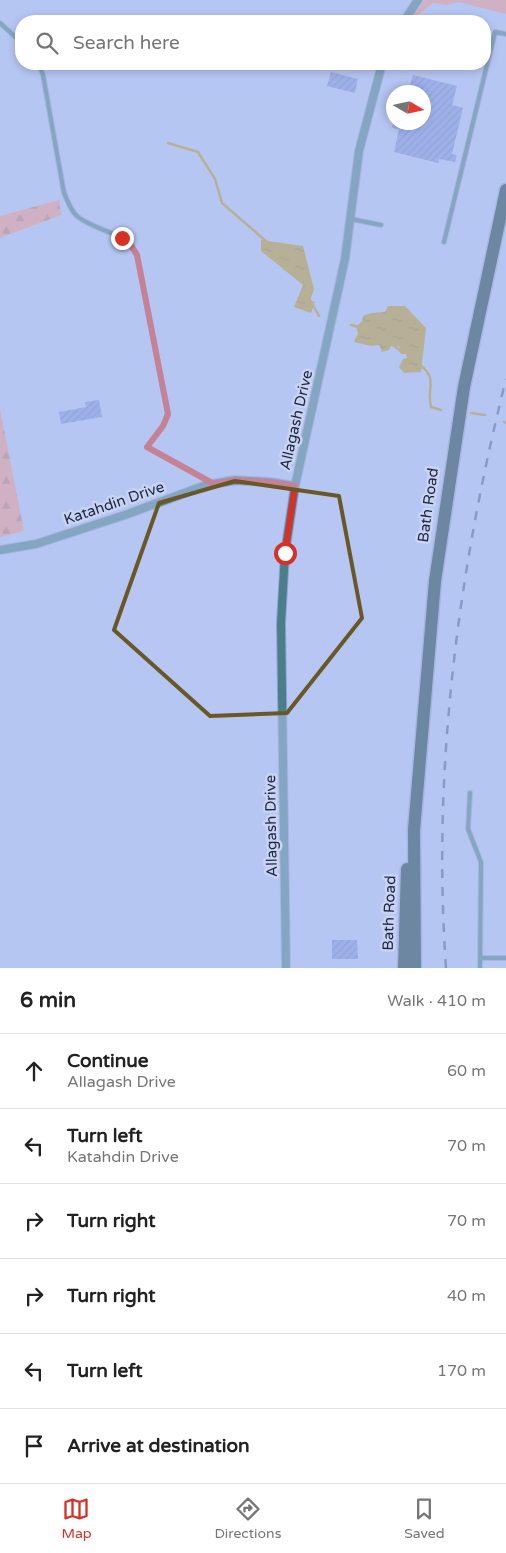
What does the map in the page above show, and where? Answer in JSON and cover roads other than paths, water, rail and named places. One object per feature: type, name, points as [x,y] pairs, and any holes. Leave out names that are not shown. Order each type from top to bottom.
[{"type":"main road","name":"Bath Road","points":[[415,968],[414,830],[428,646],[443,516],[464,387],[506,190]]},
{"type":"main road","name":"Bath Road","points":[[404,968],[404,900],[410,835],[414,830]]},
{"type":"street","points":[[408,15],[418,0]]},
{"type":"street","name":"Allagash Drive","points":[[286,968],[281,623],[285,553],[295,486],[337,298],[359,151],[380,70]]},
{"type":"street","name":"Katahdin Drive","points":[[0,550],[36,544],[214,484],[235,480],[295,486]]},
{"type":"lane","points":[[0,23],[15,37]]},
{"type":"lane","points":[[491,52],[496,32],[506,34]]},
{"type":"lane","points":[[41,70],[64,193],[70,207],[78,217],[122,238],[131,245],[137,255],[168,414],[163,426],[147,447],[214,484]]},
{"type":"lane","points":[[444,242],[487,70]]},
{"type":"lane","points":[[350,219],[381,226]]},
{"type":"lane","points":[[470,793],[468,829],[481,862],[480,968]]},
{"type":"lane","points":[[480,958],[506,958]]},
{"type":"water","points":[[261,240],[303,246],[314,289],[310,301],[315,302],[311,313],[294,307],[303,285],[261,251]]},
{"type":"water","points":[[388,306],[405,306],[426,328],[421,372],[404,373],[399,367],[403,359],[407,358],[406,354],[401,354],[399,346],[391,346],[389,350],[382,352],[379,345],[371,346],[354,342],[358,333],[356,327],[362,321],[363,316],[371,313],[385,312]]},
{"type":"waterway","points":[[168,143],[198,152],[215,179],[222,203],[267,242]]},
{"type":"waterway","points":[[309,298],[319,316]]},
{"type":"waterway","points":[[351,325],[359,327]]},
{"type":"waterway","points":[[393,345],[402,352]]},
{"type":"waterway","points":[[419,364],[429,374],[431,407],[441,410]]},
{"type":"waterway","points":[[471,413],[485,415]]},
{"type":"railway","points":[[446,968],[443,820],[446,745],[453,671],[462,597],[474,524],[506,379]]}]
